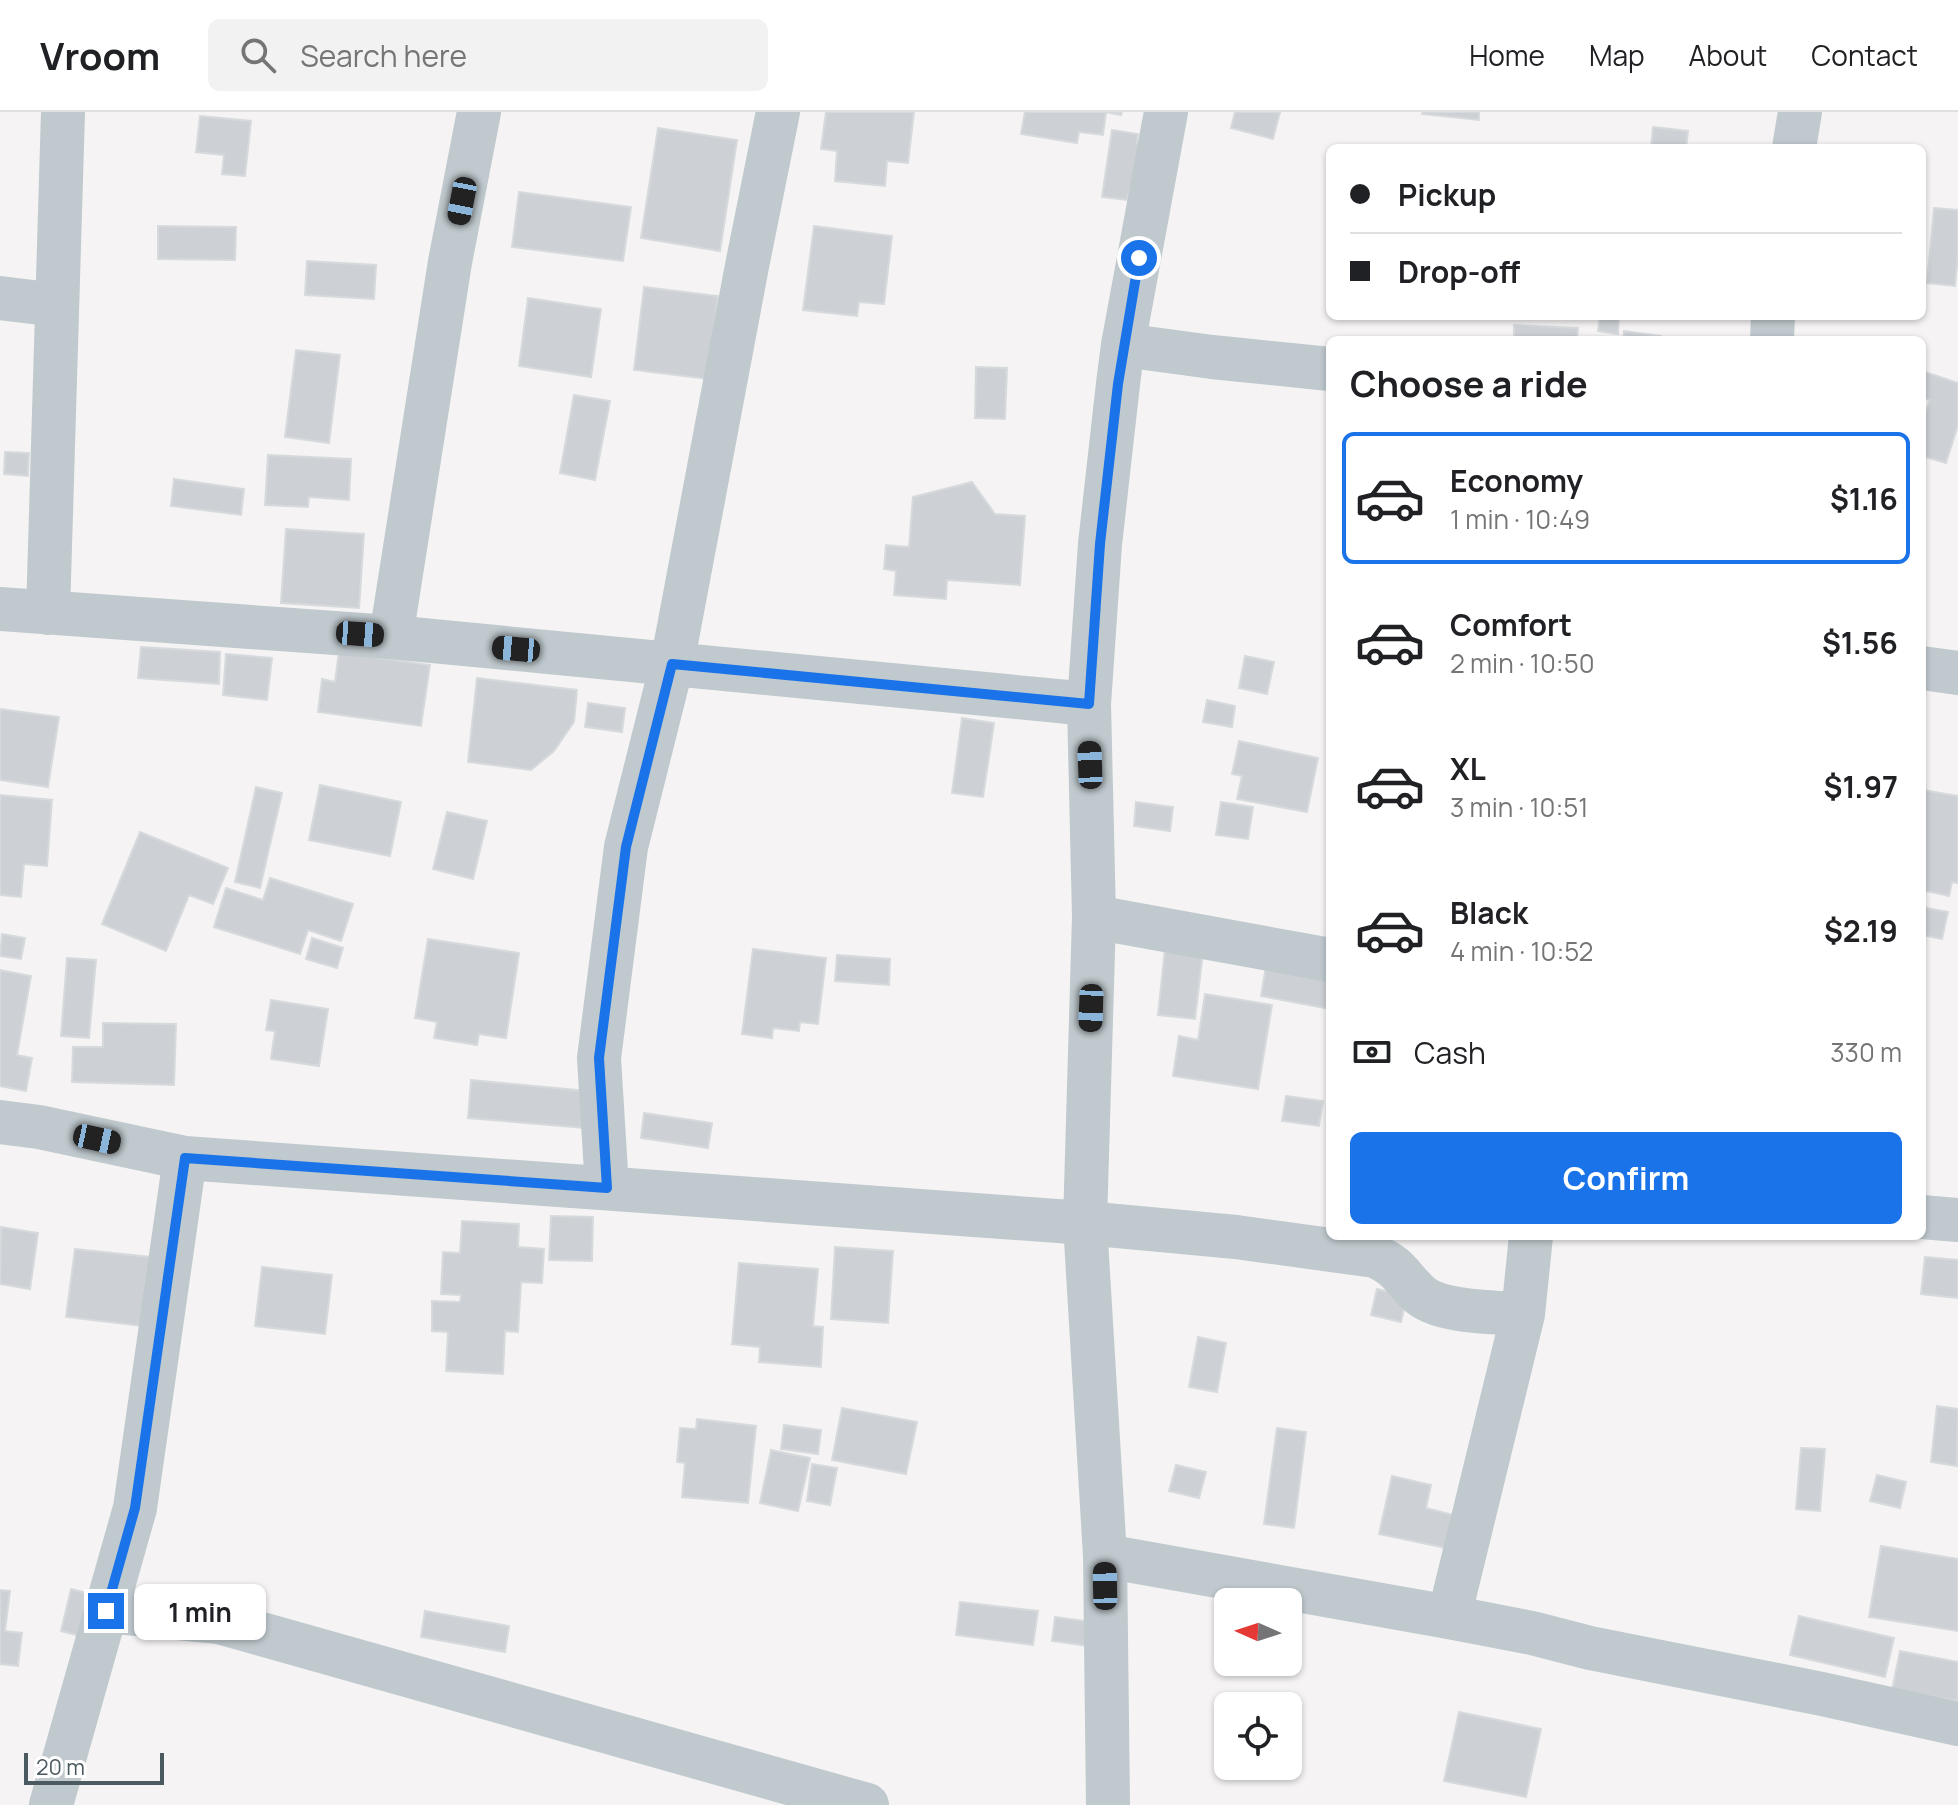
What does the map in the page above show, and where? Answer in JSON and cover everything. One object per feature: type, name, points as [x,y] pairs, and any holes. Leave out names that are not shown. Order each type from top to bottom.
[{"type":"street","points":[[48,613],[63,112]]},
{"type":"street","points":[[391,637],[450,262],[479,112]]},
{"type":"street","points":[[607,1188],[599,1058],[626,847],[672,664],[778,112]]},
{"type":"street","points":[[1108,1805],[1105,1556],[1085,1223],[1094,917],[1089,704],[1100,544],[1123,345],[1166,112]]},
{"type":"street","points":[[1795,144],[1800,112]]},
{"type":"street","points":[[0,298],[57,305]]},
{"type":"street","points":[[1123,345],[1326,369]]},
{"type":"street","points":[[0,609],[391,637],[1089,704]]},
{"type":"street","points":[[1926,669],[1958,673]]},
{"type":"street","points":[[1094,917],[1326,959]]},
{"type":"street","points":[[0,1122],[39,1127],[185,1158],[1085,1223],[1236,1237],[1375,1256],[1390,1263],[1418,1294],[1428,1300],[1463,1310],[1523,1314]]},
{"type":"street","points":[[51,1805],[135,1508],[185,1158]]},
{"type":"street","points":[[1926,1217],[1958,1220]]},
{"type":"street","points":[[1449,1617],[1523,1314],[1531,1240]]},
{"type":"street","points":[[1105,1556],[1532,1633],[1590,1648],[1958,1724]]},
{"type":"street","points":[[106,1611],[219,1622],[867,1805]]},
{"type":"building","points":[[826,112],[914,112],[908,163],[887,161],[885,186],[835,181],[837,151],[821,149]]},
{"type":"building","points":[[1025,112],[1106,112],[1103,135],[1079,132],[1077,143],[1021,134]]},
{"type":"building","points":[[1235,112],[1280,112],[1273,139],[1231,128]]},
{"type":"building","points":[[1479,112],[1479,120],[1422,114]]},
{"type":"building","points":[[200,116],[251,121],[245,176],[222,174],[224,155],[196,152]]},
{"type":"building","points":[[1653,127],[1688,131],[1686,144],[1651,144]]},
{"type":"building","points":[[658,128],[737,140],[720,251],[641,238]]},
{"type":"building","points":[[1112,130],[1138,134],[1137,143],[1151,145],[1146,193],[1129,191],[1127,200],[1102,197]]},
{"type":"building","points":[[519,192],[631,207],[623,261],[512,247]]},
{"type":"building","points":[[1934,208],[1958,210],[1955,286],[1927,283]]},
{"type":"building","points":[[158,226],[236,227],[235,260],[158,259]]},
{"type":"building","points":[[814,226],[892,236],[884,304],[859,302],[857,316],[803,310]]},
{"type":"building","points":[[307,261],[376,265],[374,299],[305,295]]},
{"type":"building","points":[[644,287],[718,296],[708,379],[634,370]]},
{"type":"building","points":[[528,298],[601,309],[591,377],[519,366]]},
{"type":"building","points":[[1599,320],[1619,320],[1618,334],[1598,331]]},
{"type":"building","points":[[1514,325],[1578,328],[1577,336],[1514,336]]},
{"type":"building","points":[[1624,331],[1661,336],[1623,336]]},
{"type":"building","points":[[296,350],[340,355],[329,443],[285,437]]},
{"type":"building","points":[[976,367],[1007,368],[1005,419],[975,418]]},
{"type":"building","points":[[1926,372],[1958,383],[1958,425],[1946,463],[1926,457],[1926,411],[1930,400],[1926,398]]},
{"type":"building","points":[[574,395],[610,401],[595,480],[560,473]]},
{"type":"building","points":[[5,452],[29,453],[28,476],[4,474]]},
{"type":"building","points":[[268,455],[351,459],[349,500],[309,497],[308,507],[265,505]]},
{"type":"building","points":[[174,479],[244,489],[241,515],[171,506]]},
{"type":"building","points":[[972,482],[995,514],[1025,516],[1020,585],[947,580],[946,599],[894,595],[896,571],[884,569],[886,545],[909,547],[913,497]]},
{"type":"building","points":[[286,529],[364,534],[359,608],[281,603]]},
{"type":"building","points":[[141,647],[220,652],[219,684],[138,678]]},
{"type":"building","points":[[339,652],[430,665],[421,726],[318,712],[322,679],[335,682]]},
{"type":"building","points":[[226,654],[272,658],[267,700],[223,695]]},
{"type":"building","points":[[1245,656],[1274,662],[1267,694],[1239,688]]},
{"type":"building","points":[[477,678],[577,690],[574,722],[554,751],[531,770],[468,762]]},
{"type":"building","points":[[1207,700],[1235,706],[1232,727],[1203,722]]},
{"type":"building","points":[[588,703],[625,708],[622,732],[585,727]]},
{"type":"building","points":[[0,709],[59,717],[48,787],[0,780]]},
{"type":"building","points":[[962,718],[994,723],[983,797],[952,793]]},
{"type":"building","points":[[1239,741],[1318,758],[1307,812],[1237,799],[1242,776],[1232,774]]},
{"type":"building","points":[[320,785],[401,802],[390,856],[309,840]]},
{"type":"building","points":[[256,787],[282,793],[260,888],[235,882]]},
{"type":"building","points":[[1926,791],[1958,796],[1958,883],[1952,882],[1949,896],[1926,891]]},
{"type":"building","points":[[0,795],[52,800],[47,866],[24,864],[21,897],[0,895]]},
{"type":"building","points":[[1136,802],[1173,807],[1170,831],[1134,826]]},
{"type":"building","points":[[1221,802],[1253,807],[1248,839],[1216,835]]},
{"type":"building","points":[[447,812],[487,821],[473,879],[433,869]]},
{"type":"building","points":[[140,832],[228,868],[213,904],[189,895],[166,951],[102,924]]},
{"type":"building","points":[[270,878],[353,904],[341,941],[308,930],[300,954],[214,927],[226,888],[263,900]]},
{"type":"building","points":[[1926,908],[1948,912],[1942,939],[1926,936]]},
{"type":"building","points":[[2,934],[25,938],[21,959],[0,956]]},
{"type":"building","points":[[312,938],[343,948],[337,968],[306,959]]},
{"type":"building","points":[[428,939],[519,953],[506,1038],[479,1034],[477,1045],[434,1038],[437,1022],[415,1018]]},
{"type":"building","points":[[1165,948],[1203,952],[1195,1019],[1158,1015]]},
{"type":"building","points":[[753,949],[826,958],[818,1024],[800,1022],[799,1031],[773,1028],[772,1038],[742,1034]]},
{"type":"building","points":[[837,955],[890,959],[889,985],[835,981]]},
{"type":"building","points":[[67,958],[96,960],[89,1038],[61,1036]]},
{"type":"building","points":[[1266,966],[1326,977],[1326,1008],[1261,996]]},
{"type":"building","points":[[0,970],[31,976],[17,1055],[32,1058],[26,1091],[0,1086]]},
{"type":"building","points":[[1205,994],[1272,1005],[1258,1089],[1173,1076],[1179,1036],[1198,1040]]},
{"type":"building","points":[[271,1000],[328,1009],[319,1066],[271,1059],[275,1031],[266,1030]]},
{"type":"building","points":[[103,1023],[176,1024],[174,1085],[72,1082],[73,1047],[103,1047]]},
{"type":"building","points":[[471,1080],[587,1091],[584,1128],[468,1118]]},
{"type":"building","points":[[1286,1096],[1323,1101],[1319,1126],[1282,1121]]},
{"type":"building","points":[[644,1113],[712,1123],[708,1148],[641,1138]]},
{"type":"building","points":[[551,1216],[593,1217],[592,1261],[549,1260]]},
{"type":"building","points":[[462,1221],[519,1224],[518,1247],[544,1249],[542,1283],[521,1282],[518,1332],[505,1331],[503,1374],[446,1371],[448,1332],[432,1331],[432,1301],[460,1302],[461,1295],[441,1294],[443,1252],[460,1253]]},
{"type":"building","points":[[1,1227],[38,1233],[30,1289],[0,1284]]},
{"type":"building","points":[[835,1247],[893,1251],[888,1323],[831,1319]]},
{"type":"building","points":[[75,1249],[150,1257],[142,1326],[66,1317]]},
{"type":"building","points":[[1925,1257],[1958,1260],[1958,1298],[1921,1294]]},
{"type":"building","points":[[739,1263],[818,1269],[813,1326],[823,1327],[821,1367],[759,1362],[760,1347],[732,1344]]},
{"type":"building","points":[[262,1267],[332,1275],[325,1334],[255,1326]]},
{"type":"building","points":[[1377,1289],[1407,1296],[1401,1322],[1371,1315]]},
{"type":"building","points":[[1198,1337],[1226,1343],[1217,1392],[1189,1387]]},
{"type":"building","points":[[1937,1406],[1958,1409],[1957,1466],[1931,1462]]},
{"type":"building","points":[[842,1408],[917,1422],[906,1474],[832,1460]]},
{"type":"building","points":[[697,1419],[756,1426],[748,1503],[682,1497],[685,1463],[677,1462],[680,1428],[696,1429]]},
{"type":"building","points":[[784,1425],[821,1430],[818,1454],[781,1449]]},
{"type":"building","points":[[1277,1428],[1306,1432],[1294,1528],[1264,1524]]},
{"type":"building","points":[[1801,1448],[1825,1449],[1820,1511],[1796,1509]]},
{"type":"building","points":[[771,1450],[810,1458],[798,1511],[760,1503]]},
{"type":"building","points":[[812,1464],[837,1468],[830,1505],[807,1501]]},
{"type":"building","points":[[1176,1465],[1206,1472],[1199,1498],[1169,1491]]},
{"type":"building","points":[[1877,1475],[1906,1482],[1900,1508],[1870,1501]]},
{"type":"building","points":[[1392,1476],[1431,1485],[1426,1508],[1453,1515],[1446,1548],[1379,1534]]},
{"type":"building","points":[[1881,1546],[1958,1559],[1958,1631],[1869,1617]]},
{"type":"building","points":[[71,1589],[98,1596],[88,1638],[61,1631]]},
{"type":"building","points":[[0,1590],[10,1591],[5,1631],[22,1633],[18,1666],[0,1664]]},
{"type":"building","points":[[960,1602],[1038,1611],[1033,1645],[956,1635]]},
{"type":"building","points":[[425,1611],[509,1626],[505,1652],[421,1637]]},
{"type":"building","points":[[1799,1616],[1894,1638],[1885,1677],[1790,1655]]},
{"type":"building","points":[[1055,1617],[1092,1622],[1089,1646],[1052,1641]]},
{"type":"building","points":[[1900,1651],[1958,1662],[1958,1701],[1892,1690]]},
{"type":"building","points":[[1459,1712],[1541,1729],[1526,1797],[1444,1781]]},
{"type":"route","points":[[106,1611],[135,1508],[185,1158],[607,1188],[599,1058],[626,847],[672,664],[1089,704],[1100,544],[1123,345],[1139,258]]}]
